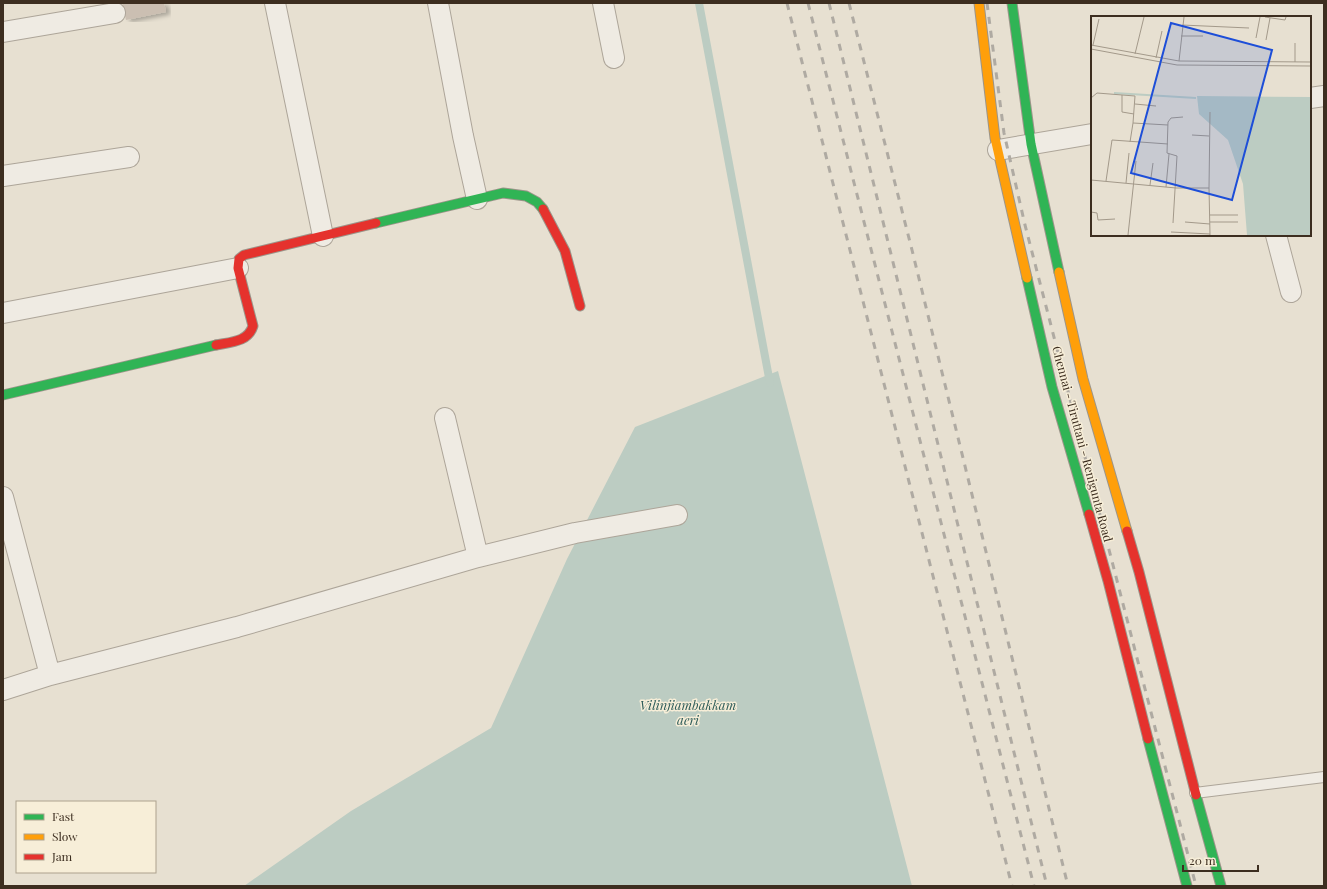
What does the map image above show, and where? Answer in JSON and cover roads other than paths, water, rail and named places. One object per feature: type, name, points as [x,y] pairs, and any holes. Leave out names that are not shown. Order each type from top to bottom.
[{"type":"main road","name":"Chennai - Tiruttani - Renigunta Road","points":[[979,3],[995,138],[1052,387],[1108,581],[1153,761],[1188,886]]},
{"type":"main road","name":"Chennai - Tiruttani - Renigunta Road","points":[[1012,3],[1032,144],[1083,379],[1139,572],[1195,793],[1221,886]]},
{"type":"main road","points":[[3,395],[246,338],[251,333],[253,326],[238,268],[239,259],[246,253],[503,193],[526,196],[537,202],[544,210],[565,251],[580,306]]},
{"type":"street","points":[[275,3],[323,236]]},
{"type":"street","points":[[438,3],[463,136],[477,199]]},
{"type":"street","points":[[604,3],[614,58]]},
{"type":"street","points":[[3,32],[115,13]]},
{"type":"street","points":[[1311,98],[1324,96]]},
{"type":"street","points":[[998,150],[1091,134]]},
{"type":"street","points":[[3,176],[129,157]]},
{"type":"street","points":[[1276,236],[1291,292]]},
{"type":"street","points":[[3,313],[238,268]]},
{"type":"street","points":[[445,418],[478,557]]},
{"type":"street","points":[[3,497],[50,675]]},
{"type":"street","points":[[3,690],[50,675],[237,627],[478,557],[575,532],[677,515]]},
{"type":"lane","points":[[1195,793],[1324,777]]},
{"type":"water","name":"Vilinjiambakkam aeri","points":[[778,371],[912,886],[244,886],[351,811],[491,728],[567,559],[635,427]]},
{"type":"waterway","points":[[699,3],[770,383]]},
{"type":"railway","points":[[787,3],[1012,886]]},
{"type":"railway","points":[[808,3],[1034,886]]},
{"type":"railway","points":[[829,3],[1047,886]]},
{"type":"railway","points":[[849,3],[912,250],[1068,886]]},
{"type":"railway","points":[[987,3],[1004,133],[1025,225],[1196,886]]}]
